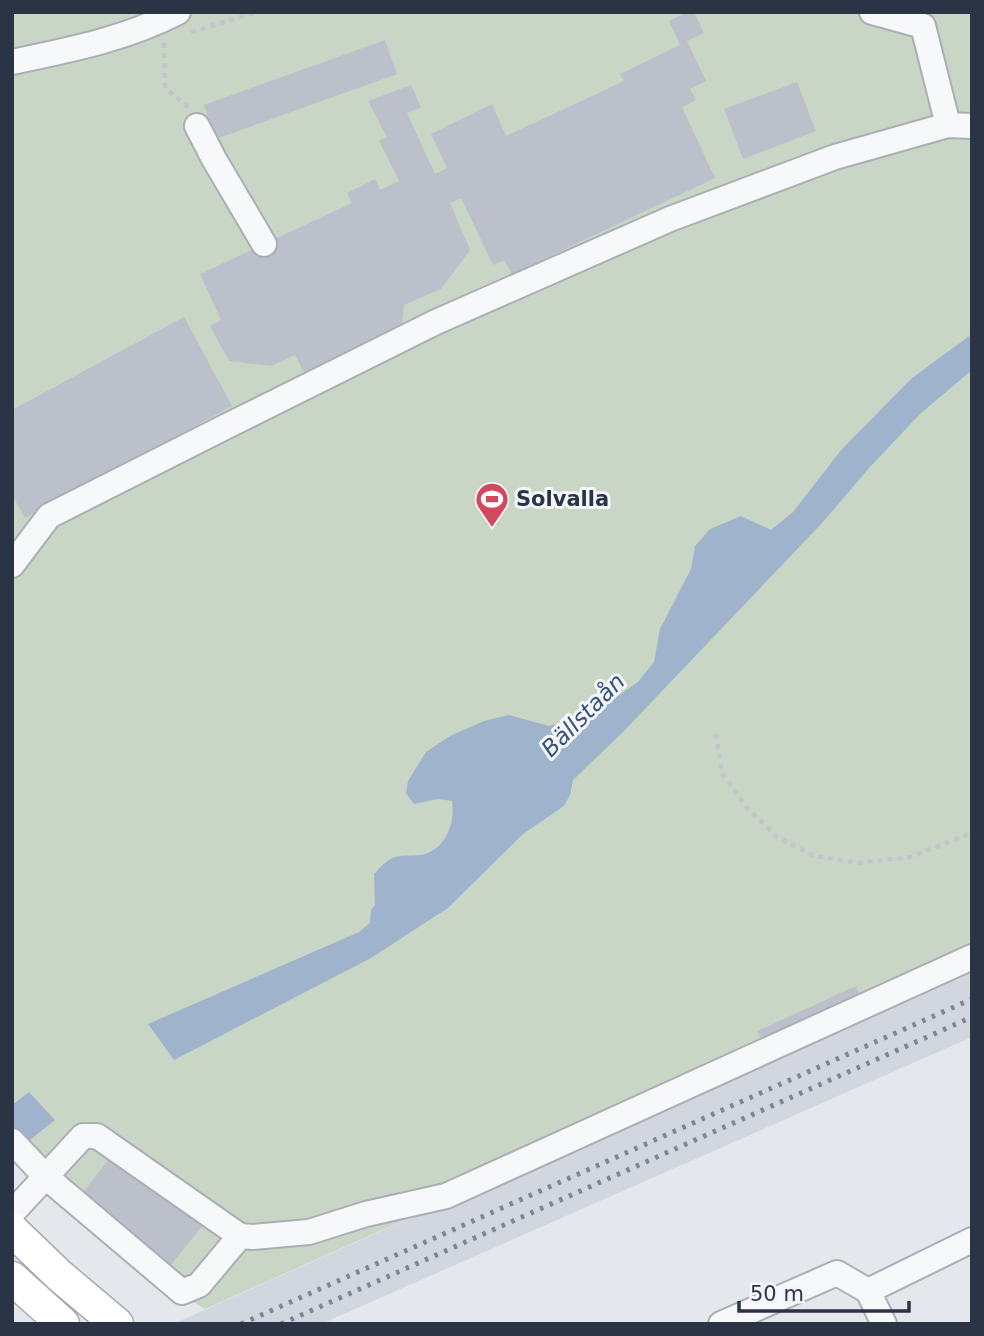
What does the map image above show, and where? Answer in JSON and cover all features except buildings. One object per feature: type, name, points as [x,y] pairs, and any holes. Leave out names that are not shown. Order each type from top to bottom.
[{"type":"main road","points":[[12,1230],[60,1276],[117,1324]]},
{"type":"main road","points":[[12,1278],[63,1324]]},
{"type":"street","points":[[12,565],[49,516],[436,322],[670,219],[835,157],[960,125],[923,26],[872,12]]},
{"type":"street","points":[[12,62],[90,46],[171,16]]},
{"type":"street","points":[[197,126],[264,244]]},
{"type":"street","points":[[12,1213],[83,1136],[97,1136],[240,1236],[309,1232],[366,1214],[446,1196],[972,957]]},
{"type":"street","points":[[17,1146],[46,1177],[182,1292],[199,1285],[240,1236]]},
{"type":"street","points":[[868,1291],[972,1240]]},
{"type":"street","points":[[721,1324],[837,1273],[868,1291],[884,1324]]},
{"type":"path","points":[[171,16],[165,88],[192,111],[197,126]]},
{"type":"path","points":[[716,734],[722,773],[747,808],[777,837],[814,856],[859,863],[910,857],[972,833]]},
{"type":"shaded area","points":[[972,967],[972,1037],[321,1324],[173,1324]]},
{"type":"green space","name":"Solvalla","points":[[12,12],[972,12],[972,967],[205,1309],[179,1293],[12,1127]]},
{"type":"water","points":[[972,334],[972,370],[920,414],[822,523],[623,732],[573,780],[564,806],[523,834],[448,908],[371,958],[174,1060],[148,1024],[359,932],[370,923],[371,910],[375,905],[374,874],[392,858],[424,854],[441,844],[451,824],[452,801],[438,799],[414,804],[406,793],[408,781],[426,752],[450,736],[484,721],[509,715],[549,726],[596,711],[638,682],[654,662],[660,629],[691,569],[695,546],[710,529],[741,516],[771,530],[793,512],[842,449],[912,378]]},
{"type":"water","points":[[29,1092],[55,1120],[12,1154],[12,1105]]},
{"type":"railway","points":[[241,1324],[972,999]]},
{"type":"railway","points":[[281,1324],[972,1017]]},
{"type":"place","name":"Solvalla","points":[[492,529]]},
{"type":"water label","name":"Bällstaån","points":[[583,715]]}]
